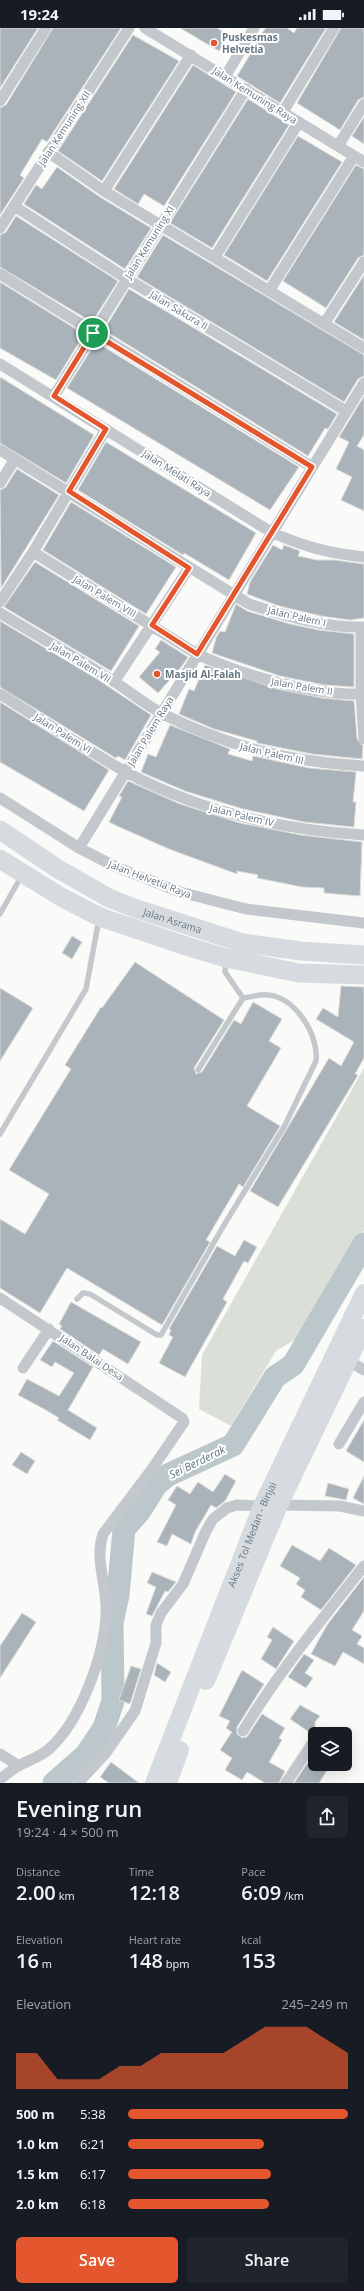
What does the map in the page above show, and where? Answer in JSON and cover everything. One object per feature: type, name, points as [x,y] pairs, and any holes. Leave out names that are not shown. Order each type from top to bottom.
[{"type":"highway","name":"Jalan Asrama","points":[[0,830],[58,869],[109,898],[137,908],[243,943],[301,951],[364,955]]},
{"type":"highway","name":"Jalan Asrama","points":[[0,859],[61,897],[100,917],[226,958],[299,973],[364,975]]},
{"type":"main road","name":"Akses Tol Medan - Binjai","points":[[154,1783],[270,1505],[342,1357],[364,1293]]},
{"type":"main road","name":"Akses Tol Medan - Binjai","points":[[342,1357],[364,1328]]},
{"type":"main road","name":"Akses Tol Medan - Binjai","points":[[168,1783],[270,1505]]},
{"type":"street","points":[[0,101],[46,28]]},
{"type":"street","name":"Jalan Kemuning XII","points":[[0,228],[129,28]]},
{"type":"street","name":"Jalan Kemuning Raya","points":[[145,28],[364,162]]},
{"type":"street","points":[[225,77],[254,28]]},
{"type":"street","points":[[283,112],[334,28]]},
{"type":"street","points":[[104,191],[191,55]]},
{"type":"street","name":"Jalan Kemuning XI","points":[[54,396],[246,89]]},
{"type":"street","points":[[338,146],[364,104]]},
{"type":"street","points":[[215,257],[299,122]]},
{"type":"street","points":[[48,152],[104,191],[161,224],[364,348]]},
{"type":"street","points":[[269,291],[354,156]]},
{"type":"street","name":"Jalan Sakura II","points":[[14,206],[127,279],[346,411]]},
{"type":"street","points":[[324,324],[364,262]]},
{"type":"street","points":[[0,274],[93,333],[312,467]]},
{"type":"street","name":"Jalan Melati Raya","points":[[0,364],[54,396],[271,532],[303,546],[333,554],[364,557]]},
{"type":"street","name":"Jalan Palem Raya","points":[[79,848],[364,382]]},
{"type":"street","points":[[0,602],[33,552],[106,429]]},
{"type":"street","name":"Jalan Palem I","points":[[0,450],[69,491],[189,568],[249,604],[281,614],[325,624],[362,627]]},
{"type":"street","points":[[0,483],[15,459]]},
{"type":"street","name":"Jalan Palem VIII","points":[[33,552],[197,654]]},
{"type":"street","points":[[114,682],[189,568]]},
{"type":"street","name":"Jalan Palem VII","points":[[0,613],[114,682],[161,713]]},
{"type":"street","points":[[362,627],[362,694],[364,738]]},
{"type":"street","name":"Jalan Palem II","points":[[197,654],[220,665],[284,684],[362,694]]},
{"type":"street","name":"Jalan Palem VI","points":[[0,694],[126,772]]},
{"type":"street","name":"Jalan Palem III","points":[[161,713],[247,748],[317,763],[364,766]]},
{"type":"street","name":"Jalan Palem IV","points":[[126,772],[160,788],[238,816],[319,832],[364,835]]},
{"type":"street","name":"Jalan Helvetia Raya","points":[[0,798],[79,848],[116,867],[180,892],[239,907],[302,917],[364,923]]},
{"type":"street","name":"Jalan Balai Desa","points":[[0,1298],[49,1328],[182,1418],[184,1422],[103,1534],[99,1546],[106,1615],[99,1655],[84,1698],[63,1734],[49,1750],[19,1766]]},
{"type":"street","points":[[23,1368],[49,1328]]},
{"type":"street","points":[[342,1357],[364,1370]]},
{"type":"street","points":[[339,1444],[364,1402]]},
{"type":"street","points":[[78,1783],[105,1754],[135,1711],[156,1643],[156,1625],[161,1613],[183,1584],[201,1541],[213,1519],[227,1508],[237,1505],[340,1506],[364,1511]]},
{"type":"street","points":[[242,1731],[254,1712],[322,1619],[364,1566]]},
{"type":"street","points":[[286,1783],[308,1750]]},
{"type":"street","points":[[0,1754],[19,1766],[0,1779]]},
{"type":"lane","points":[[0,914],[23,873]]},
{"type":"lane","points":[[0,1134],[86,989],[100,917]]},
{"type":"lane","points":[[226,958],[225,972],[243,998]]},
{"type":"lane","points":[[77,1299],[83,1294],[90,1294],[157,1335],[161,1335],[224,1225],[284,1127],[316,1061],[317,1050],[302,1019],[284,1000],[268,995],[243,998]]},
{"type":"lane","points":[[198,1070],[243,998]]},
{"type":"shaded area","points":[[364,1068],[364,1230],[299,1337],[276,1351],[231,1426],[199,1409],[202,1355]]},
{"type":"building","points":[[0,28],[38,28],[0,88]]},
{"type":"building","points":[[53,28],[121,28],[47,142],[42,139],[20,175],[24,178],[0,215],[0,108],[6,105]]},
{"type":"building","name":"Puskesmas Helvetia","points":[[180,28],[217,28],[228,35],[219,51]]},
{"type":"building","points":[[266,28],[287,28],[294,33],[297,28],[326,28],[280,103],[237,76],[256,45],[254,43]]},
{"type":"building","points":[[341,28],[364,28],[364,97],[358,100],[340,130],[297,103]]},
{"type":"building","points":[[133,35],[179,61],[102,181],[58,151]]},
{"type":"building","points":[[193,65],[236,92],[164,206],[144,194],[138,204],[114,189]]},
{"type":"building","points":[[248,99],[289,125],[212,248],[170,223]]},
{"type":"building","points":[[364,117],[364,144],[352,136]]},
{"type":"building","points":[[298,136],[342,162],[267,281],[224,255]]},
{"type":"building","points":[[356,165],[364,169],[364,255],[358,258],[326,308],[283,281]]},
{"type":"building","points":[[57,167],[100,197],[151,228],[125,269],[24,204],[36,185],[42,189]]},
{"type":"building","points":[[16,216],[118,281],[92,322],[0,267],[0,235],[6,232]]},
{"type":"building","points":[[163,235],[364,355],[364,376],[358,379],[344,402],[137,277]]},
{"type":"building","points":[[364,275],[364,340],[334,322]]},
{"type":"building","points":[[0,282],[84,334],[56,380],[0,348]]},
{"type":"building","points":[[129,289],[337,414],[328,429],[325,428],[308,456],[104,330]]},
{"type":"building","points":[[96,342],[299,467],[270,510],[67,388]]},
{"type":"building","points":[[0,377],[94,435],[66,483],[0,443]]},
{"type":"building","points":[[364,396],[364,435],[357,446],[364,450],[364,511],[341,500],[352,477],[336,469],[349,442],[339,437]]},
{"type":"building","points":[[106,442],[256,533],[229,580],[184,553],[183,555],[78,490]]},
{"type":"building","points":[[17,469],[59,495],[1,588],[0,490],[6,487]]},
{"type":"building","points":[[71,502],[176,567],[146,614],[43,550]]},
{"type":"building","points":[[273,545],[282,550],[284,545],[300,551],[298,556],[317,560],[335,560],[364,564],[364,618],[350,620],[321,616],[279,606],[247,594],[250,582]]},
{"type":"building","points":[[35,562],[139,626],[111,671],[4,607]]},
{"type":"building","points":[[236,604],[247,611],[290,624],[319,630],[354,634],[354,687],[324,685],[280,676],[212,653],[216,638],[220,631],[225,632]]},
{"type":"building","points":[[0,621],[97,679],[151,715],[125,760],[118,756],[116,758],[114,757],[0,687]]},
{"type":"building","points":[[161,640],[188,657],[158,693],[139,677],[160,652],[155,649]]},
{"type":"building","points":[[205,665],[277,689],[322,698],[354,701],[357,739],[363,746],[362,759],[312,754],[257,743],[257,741],[214,729],[179,714],[189,689],[194,691]]},
{"type":"building","points":[[0,702],[109,770],[84,811],[0,762]]},
{"type":"building","points":[[170,725],[230,749],[228,754],[252,761],[253,756],[309,768],[356,772],[353,802],[356,802],[354,827],[304,822],[243,809],[185,791],[141,772],[148,754],[156,757]]},
{"type":"building","points":[[128,781],[180,804],[240,823],[301,835],[362,842],[360,896],[324,893],[324,888],[302,887],[257,878],[258,875],[237,871],[237,874],[169,849],[117,826],[109,822],[122,797],[119,796]]},
{"type":"building","points":[[72,936],[82,942],[72,959],[62,953]]},
{"type":"building","points":[[135,962],[224,1020],[194,1068],[196,1074],[202,1072],[234,1020],[241,1024],[253,1002],[282,1019],[269,1041],[281,1048],[247,1106],[280,1126],[243,1187],[239,1184],[206,1240],[210,1242],[162,1325],[67,1268],[40,1313],[0,1288],[0,1219],[25,1234],[49,1194],[9,1170],[71,1069],[65,1065],[101,1007],[102,1008]]},
{"type":"building","points":[[341,986],[364,987],[364,1058],[355,1074],[358,1075],[278,1207],[250,1191],[329,1058],[341,1066],[354,1042],[316,1019],[323,1008],[338,1017]]},
{"type":"building","points":[[0,988],[33,1008],[0,1061]]},
{"type":"building","points":[[244,1240],[257,1247],[248,1263],[244,1261],[223,1299],[227,1302],[185,1377],[159,1363],[173,1337],[169,1335],[171,1330],[169,1329],[217,1246],[235,1256]]},
{"type":"building","points":[[71,1302],[141,1342],[128,1364],[103,1349],[99,1355],[60,1329],[62,1326],[59,1324]]},
{"type":"building","points":[[53,1341],[93,1367],[68,1410],[97,1428],[90,1440],[57,1420],[59,1418],[18,1395],[27,1379],[59,1396],[74,1373],[55,1362],[52,1367],[40,1360]]},
{"type":"building","points":[[364,1420],[364,1462],[346,1451]]},
{"type":"building","points":[[21,1452],[35,1461],[27,1474],[12,1465]]},
{"type":"building","points":[[225,1474],[236,1481],[225,1501],[216,1508],[211,1505],[195,1532],[191,1544],[172,1534],[167,1546],[157,1542],[176,1505],[168,1500],[177,1486],[190,1494],[198,1482],[213,1492]]},
{"type":"building","points":[[364,1476],[364,1504],[353,1498]]},
{"type":"building","points":[[328,1483],[349,1489],[346,1500],[325,1496]]},
{"type":"building","points":[[292,1545],[320,1561],[329,1548],[356,1565],[321,1610],[301,1597],[305,1590],[296,1584],[300,1578],[280,1566]]},
{"type":"building","points":[[152,1572],[176,1582],[168,1592],[165,1591],[152,1616],[146,1614],[156,1587],[147,1583]]},
{"type":"building","points":[[364,1577],[364,1611],[352,1630],[362,1636],[357,1644],[364,1648],[364,1664],[343,1652],[335,1666],[311,1654],[327,1625]]},
{"type":"building","points":[[22,1613],[36,1622],[0,1678],[0,1646]]},
{"type":"building","points":[[273,1627],[294,1641],[276,1669],[261,1659],[272,1640],[267,1637]]},
{"type":"building","points":[[304,1654],[314,1660],[305,1673],[313,1678],[306,1688],[288,1677]]},
{"type":"building","points":[[157,1663],[171,1672],[165,1682],[154,1675]]},
{"type":"building","points":[[131,1666],[141,1669],[130,1704],[119,1700]]},
{"type":"building","points":[[242,1670],[264,1684],[237,1727],[237,1734],[242,1738],[247,1737],[262,1714],[285,1728],[279,1738],[282,1740],[269,1762],[285,1771],[279,1783],[265,1783],[247,1772],[242,1780],[225,1770],[232,1758],[220,1750],[232,1732],[226,1728],[230,1721],[219,1716]]},
{"type":"building","points":[[300,1705],[320,1716],[315,1722],[315,1727],[308,1727],[308,1731],[290,1719]]},
{"type":"building","points":[[111,1762],[139,1783],[109,1783],[100,1777]]},
{"type":"building","points":[[308,1762],[308,1771],[327,1771],[319,1783],[294,1783]]},
{"type":"waterway","name":"Sei Berderak","points":[[54,1783],[86,1755],[104,1728],[113,1701],[112,1623],[118,1595],[124,1529],[139,1512],[156,1485],[168,1475],[233,1445],[275,1377],[293,1365],[364,1244]]},
{"type":"place","name":"Puskesmas Helvetia","points":[[214,43]]},
{"type":"place","name":"Masjid Al-Falah","points":[[157,674]]},
{"type":"route","points":[[93,333],[312,467],[197,654],[152,625],[189,568],[69,491],[106,429],[54,396],[93,333]]}]
